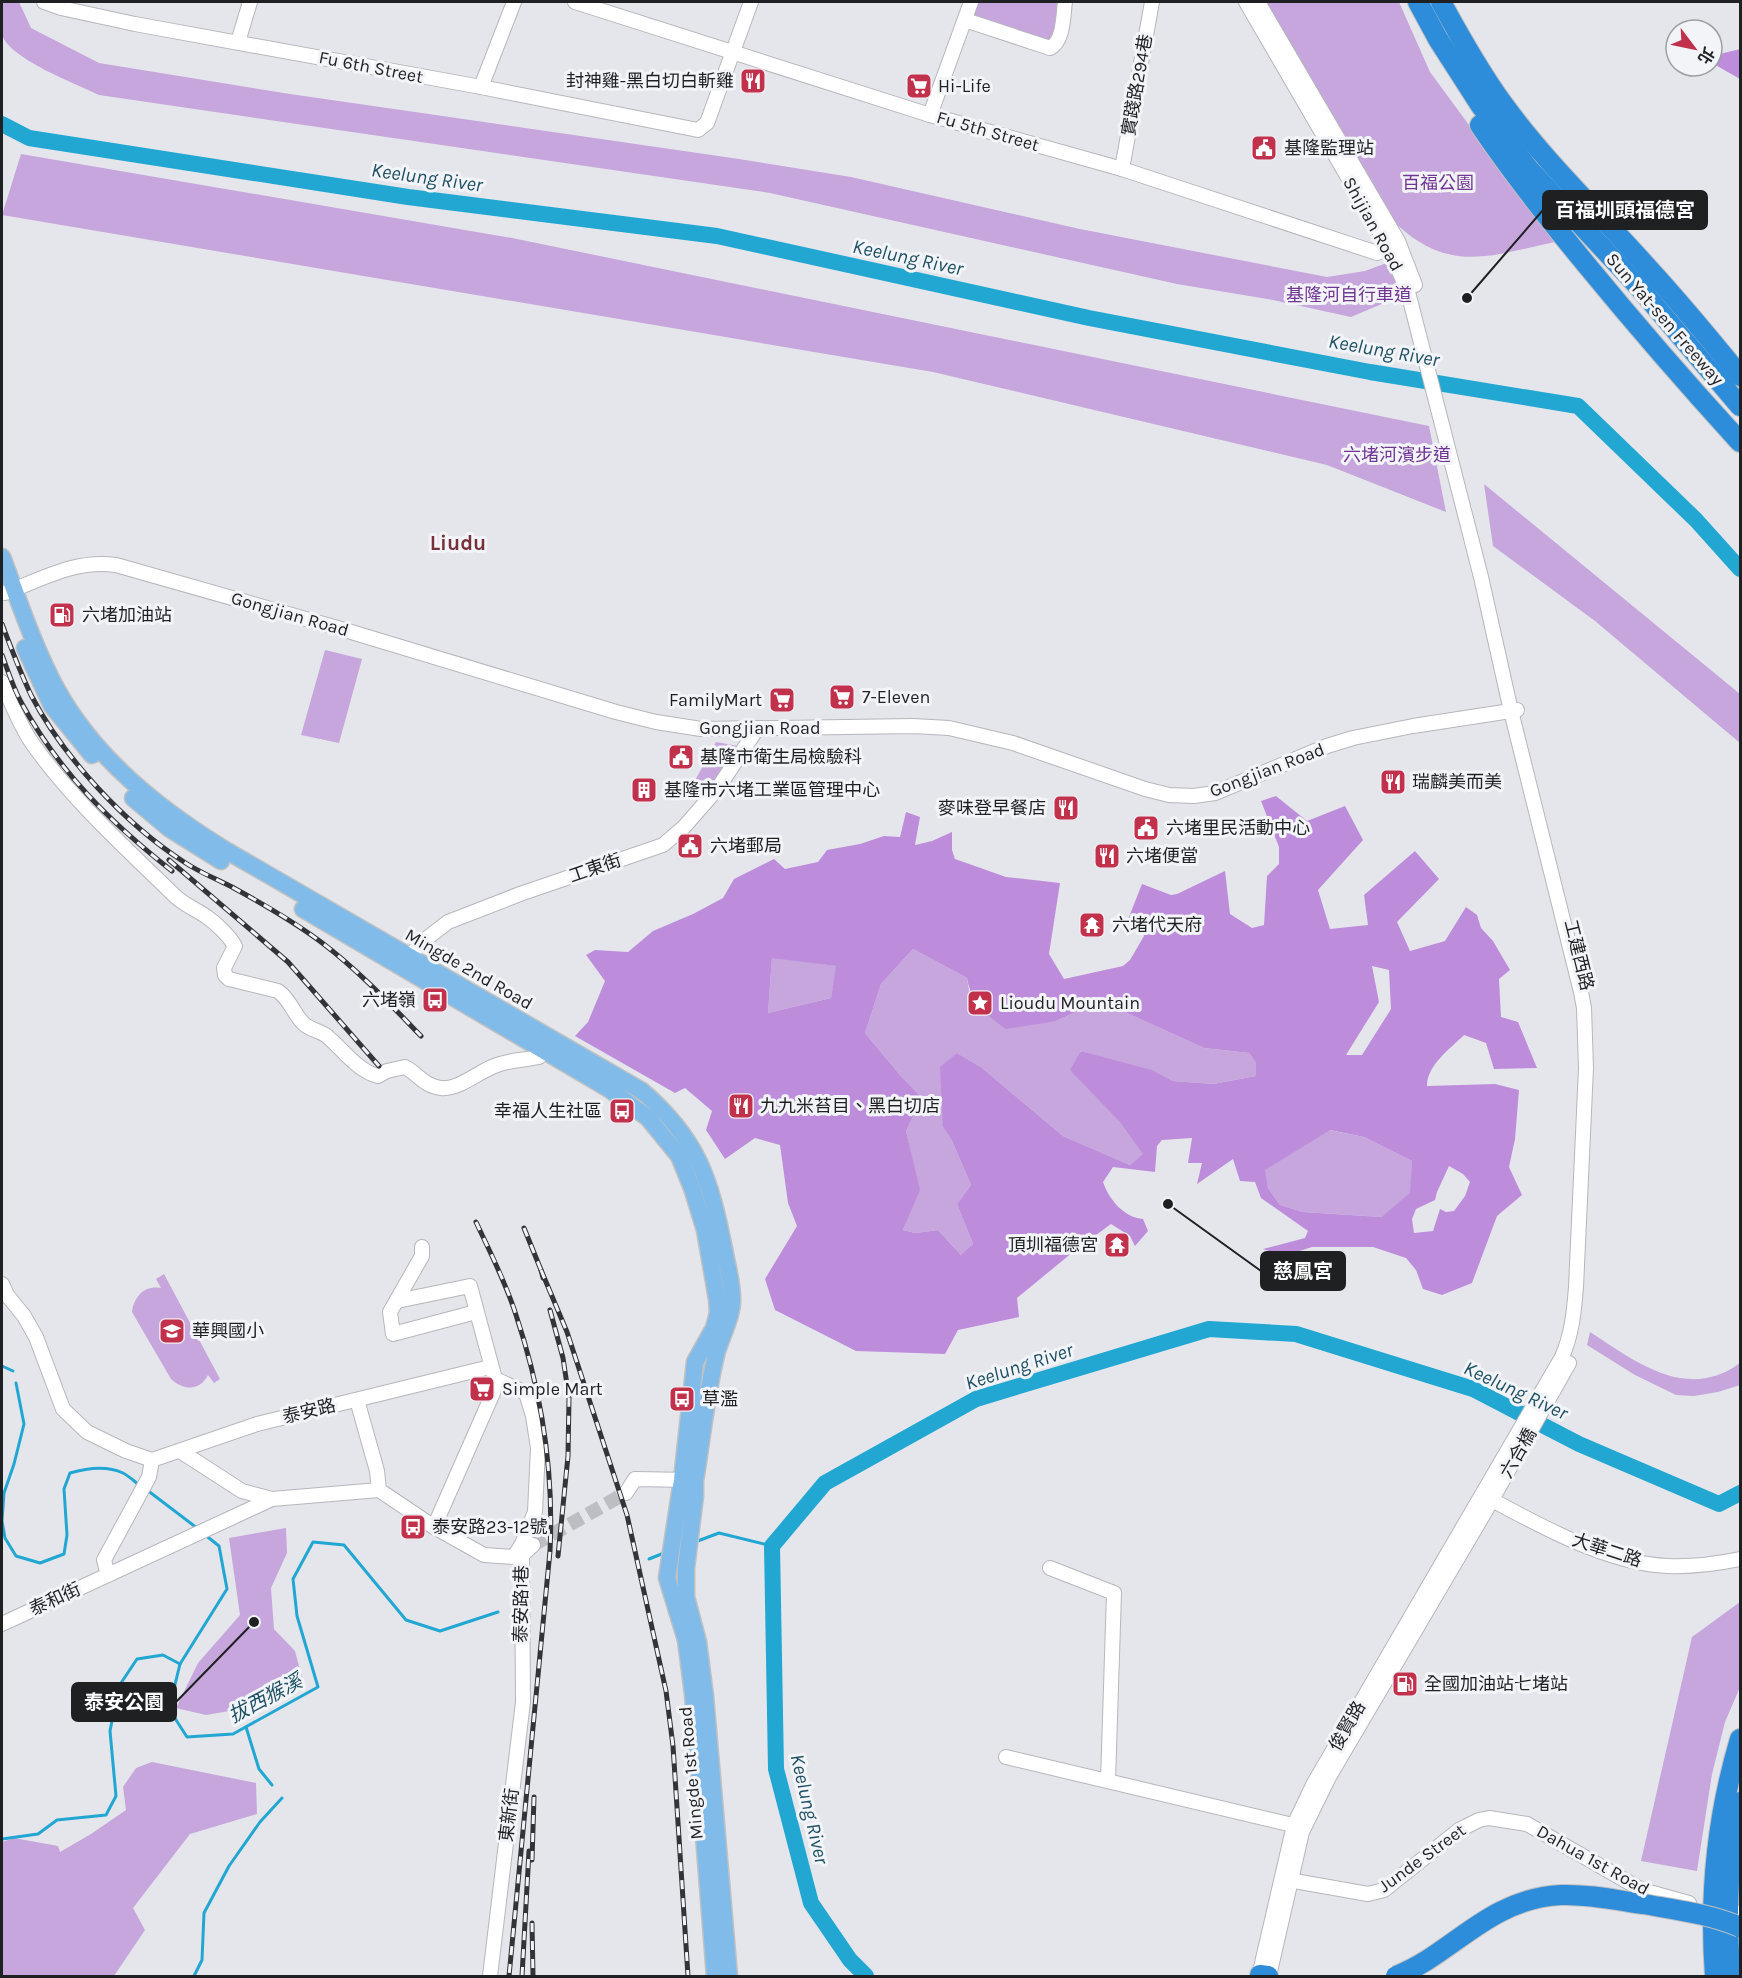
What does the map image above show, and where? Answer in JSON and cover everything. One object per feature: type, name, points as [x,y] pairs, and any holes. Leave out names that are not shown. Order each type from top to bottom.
[{"type":"highway","name":"Sun Yat-sen Freeway","points":[[1418,2],[1438,39],[1481,106],[1527,168],[1638,286],[1740,406]]},
{"type":"highway","name":"Sun Yat-sen Freeway","points":[[1442,2],[1467,49],[1502,103],[1539,150],[1647,267],[1740,376]]},
{"type":"highway","points":[[1438,39],[1461,93],[1505,162],[1624,311],[1740,442]]},
{"type":"highway","points":[[1715,1977],[1714,1877],[1719,1826],[1728,1780],[1740,1739]]},
{"type":"highway","points":[[1731,1977],[1728,1952],[1729,1876],[1740,1802]]},
{"type":"highway","points":[[1396,1977],[1430,1960],[1498,1914],[1537,1898],[1562,1895],[1608,1898],[1718,1919],[1740,1918]]},
{"type":"main road","name":"Mingde 2nd Road","points":[[2,559],[7,588],[27,652],[52,706],[91,755],[127,793],[150,813],[195,846],[642,1091],[665,1111],[682,1131],[694,1150],[704,1173],[718,1220],[731,1286],[732,1304],[716,1353],[688,1480],[677,1504],[667,1578]]},
{"type":"main road","name":"Mingde 2nd Road","points":[[688,1480],[694,1500]]},
{"type":"main road","name":"Mingde 1st Road","points":[[694,1500],[686,1568],[686,1596],[698,1642],[705,1696],[729,1977]]},
{"type":"main road","name":"Mingde 1st Road","points":[[667,1578],[686,1640],[693,1694],[715,1977]]},
{"type":"street","name":"Fu 6th Street","points":[[44,2],[61,8],[135,24],[481,87],[698,130],[707,123],[733,53]]},
{"type":"street","points":[[238,42],[250,2]]},
{"type":"street","points":[[481,87],[514,2]]},
{"type":"street","name":"Fu 5th Street","points":[[575,2],[930,115],[1122,169],[1377,253],[1393,244]]},
{"type":"street","points":[[733,53],[751,2]]},
{"type":"street","points":[[930,115],[971,2]]},
{"type":"street","points":[[965,20],[1050,48],[1059,40],[1065,2]]},
{"type":"street","name":"實踐路294巷","points":[[1122,169],[1152,2]]},
{"type":"street","name":"Shijian Road","points":[[1246,2],[1393,244]]},
{"type":"street","name":"Shijian Road","points":[[1258,2],[1393,244],[1412,290],[1485,576]]},
{"type":"street","name":"Gongjian Road","points":[[7,588],[76,566],[94,563],[116,565],[348,631],[625,714],[684,727],[757,729],[913,726],[949,728],[1013,743],[1145,789],[1169,795],[1194,796],[1215,793],[1328,746],[1353,738],[1515,710]]},
{"type":"street","name":"工建西路","points":[[1485,576],[1584,1008],[1586,1068],[1573,1342]]},
{"type":"street","points":[[2,682],[14,711],[31,741],[58,776],[103,826],[179,900],[209,918],[232,941],[235,946],[224,968],[225,975],[229,979],[283,994],[303,1023],[328,1036],[344,1053],[370,1074],[378,1076],[387,1071],[405,1067],[415,1072],[420,1080],[443,1089],[497,1065],[539,1057]]},
{"type":"street","name":"工東街","points":[[404,962],[422,942],[448,922],[520,894],[663,845],[684,827],[718,788],[757,729]]},
{"type":"street","points":[[422,1246],[422,1256],[390,1312],[393,1334],[476,1312]]},
{"type":"street","points":[[2,1284],[36,1337],[63,1409],[87,1432],[126,1451],[152,1460],[149,1477],[132,1504],[104,1560],[108,1575]]},
{"type":"street","points":[[397,1301],[470,1286],[492,1373],[494,1393],[434,1527]]},
{"type":"street","name":"六合橋","points":[[1487,1498],[1562,1357],[1573,1342]]},
{"type":"street","points":[[357,1400],[492,1373],[526,1393],[533,1416],[538,1448],[535,1512],[518,1556]]},
{"type":"street","name":"泰安路","points":[[152,1460],[257,1424],[357,1400],[377,1471],[379,1490]]},
{"type":"street","points":[[180,1451],[242,1491],[272,1499],[379,1490],[434,1527],[484,1555],[518,1556],[533,1545]]},
{"type":"street","points":[[626,1493],[635,1479],[688,1480]]},
{"type":"street","name":"大華二路","points":[[1487,1498],[1581,1544],[1633,1561],[1666,1566],[1693,1566],[1740,1559]]},
{"type":"street","name":"俊賢路","points":[[1264,1976],[1285,1879],[1314,1783],[1487,1498]]},
{"type":"street","name":"泰和街","points":[[2,1624],[272,1499]]},
{"type":"street","name":"泰安路1巷","points":[[518,1556],[521,1652]]},
{"type":"street","points":[[1050,1568],[1114,1593],[1108,1781]]},
{"type":"street","name":"東新街","points":[[490,1977],[523,1702],[521,1652]]},
{"type":"street","points":[[1006,1756],[1299,1827]]},
{"type":"street","name":"Junde Street","points":[[1285,1879],[1368,1894],[1376,1893],[1384,1890],[1469,1824],[1489,1818],[1527,1824]]},
{"type":"street","name":"Dahua 1st Road","points":[[1527,1824],[1642,1890],[1693,1904]]},
{"type":"green space","name":"基隆河自行車道","points":[[2,2],[19,2],[31,28],[99,63],[290,94],[851,177],[1080,229],[1327,277],[1365,271],[1389,262],[1403,295],[1351,317],[1273,300],[1177,284],[770,193],[99,95],[44,69],[16,52],[2,34]]},
{"type":"green space","points":[[977,2],[1058,2],[1052,43],[971,17]]},
{"type":"green space","name":"百福公園","points":[[1264,2],[1399,2],[1430,72],[1555,242],[1488,256],[1468,257],[1431,248],[1411,236],[1391,219]]},
{"type":"green space","name":"六堵河濱步道","points":[[21,154],[512,238],[1429,426],[1446,512],[1327,465],[933,372],[2,215]]},
{"type":"green space","name":"六堵河濱步道","points":[[1484,484],[1740,694],[1740,743],[1595,621],[1493,546]]},
{"type":"green space","points":[[325,650],[362,659],[339,743],[301,735]]},
{"type":"green space","points":[[716,742],[738,746],[707,791],[692,786]]},
{"type":"green space","points":[[913,949],[967,978],[969,991],[1056,1021],[1098,1002],[1204,1048],[1249,1053],[1256,1063],[1256,1076],[1213,1084],[1173,1081],[1151,1070],[1080,1051],[1119,1121],[1144,1154],[1130,1165],[1063,1136],[981,1067],[957,1053],[943,1127],[952,1141],[971,1185],[957,1204],[973,1244],[962,1256],[938,1230],[915,1233],[903,1230],[919,1190],[906,1131],[922,1098],[865,1033],[881,984]]},
{"type":"green space","points":[[772,957],[837,966],[831,998],[768,1013]]},
{"type":"green space","points":[[1329,1130],[1364,1137],[1412,1161],[1411,1193],[1381,1217],[1303,1212],[1280,1205],[1268,1188],[1264,1170]]},
{"type":"green space","points":[[164,1274],[220,1379],[214,1383],[208,1375],[201,1384],[191,1387],[181,1386],[171,1379],[132,1312],[135,1301],[141,1293],[150,1288],[161,1288],[156,1279]]},
{"type":"green space","points":[[1590,1332],[1644,1365],[1681,1378],[1701,1379],[1720,1374],[1740,1363],[1740,1385],[1694,1396],[1676,1395],[1635,1375],[1587,1345]]},
{"type":"green space","points":[[286,1528],[287,1553],[271,1588],[274,1629],[295,1651],[303,1681],[259,1706],[206,1715],[176,1708],[198,1663],[240,1615],[229,1538]]},
{"type":"green space","points":[[1740,1602],[1740,1687],[1725,1722],[1712,1774],[1697,1871],[1641,1861],[1692,1637]]},
{"type":"green space","points":[[152,1762],[256,1783],[257,1814],[190,1834],[133,1908],[145,1930],[114,1976],[2,1976],[2,1842],[14,1838],[58,1846],[60,1852],[126,1810],[123,1787],[136,1768]]},
{"type":"shaded area","points":[[1740,49],[1740,79],[1724,70],[1724,53]]},
{"type":"shaded area","points":[[1276,796],[1307,821],[1345,806],[1363,840],[1318,890],[1330,929],[1368,925],[1364,895],[1415,851],[1439,879],[1397,922],[1410,951],[1445,941],[1466,907],[1477,915],[1481,928],[1493,941],[1510,970],[1499,979],[1501,1017],[1518,1022],[1537,1068],[1494,1069],[1486,1043],[1464,1035],[1435,1064],[1427,1086],[1495,1084],[1519,1090],[1515,1139],[1509,1167],[1522,1195],[1497,1216],[1472,1283],[1442,1295],[1423,1289],[1416,1270],[1406,1258],[1373,1247],[1312,1247],[1284,1256],[1263,1249],[1305,1238],[1308,1231],[1261,1198],[1255,1182],[1240,1181],[1233,1159],[1197,1184],[1202,1163],[1188,1163],[1192,1138],[1162,1140],[1157,1146],[1155,1172],[1113,1167],[1103,1182],[1118,1207],[1136,1218],[1143,1219],[1148,1231],[1135,1246],[1130,1236],[1111,1224],[1017,1298],[1019,1317],[958,1330],[945,1354],[856,1351],[775,1310],[765,1279],[797,1226],[788,1203],[780,1145],[755,1138],[725,1159],[706,1130],[712,1111],[685,1088],[675,1093],[575,1036],[588,1022],[605,981],[586,955],[595,950],[628,952],[653,931],[723,898],[734,879],[774,859],[785,869],[818,862],[827,850],[860,844],[884,836],[900,837],[906,812],[920,817],[915,845],[932,841],[952,832],[952,850],[955,859],[1006,877],[1060,883],[1049,954],[1064,979],[1123,966],[1130,960],[1144,936],[1142,921],[1127,922],[1142,884],[1171,895],[1225,871],[1230,914],[1252,928],[1264,925],[1267,876],[1279,864],[1279,847],[1261,801]],"holes":[[[913,949],[967,978],[972,995],[980,1008],[1006,1029],[1056,1021],[1098,1002],[1204,1048],[1249,1053],[1256,1063],[1256,1076],[1213,1084],[1173,1081],[1152,1070],[1081,1051],[1070,1070],[1119,1121],[1143,1154],[1130,1165],[1063,1136],[981,1067],[957,1053],[940,1067],[943,1127],[952,1141],[971,1185],[957,1204],[973,1244],[961,1255],[938,1230],[915,1233],[903,1230],[920,1190],[906,1131],[922,1098],[865,1033],[881,984]],[[772,958],[836,966],[831,998],[768,1013]],[[1372,966],[1389,970],[1391,1009],[1362,1055],[1346,1055],[1379,1002]],[[1330,1130],[1364,1137],[1412,1161],[1410,1193],[1381,1217],[1303,1212],[1280,1205],[1268,1188],[1265,1170]],[[1449,1166],[1463,1174],[1470,1182],[1465,1196],[1454,1211],[1446,1212],[1440,1209],[1433,1231],[1414,1233],[1412,1219],[1416,1209],[1435,1200]]]},
{"type":"waterway","name":"Keelung River","points":[[2,124],[29,138],[408,197],[717,236],[1089,318],[1370,372],[1578,406],[1696,520],[1740,569]]},
{"type":"waterway","name":"Keelung River","points":[[866,1976],[850,1960],[811,1903],[776,1769],[772,1546],[825,1483],[976,1399],[1209,1329],[1296,1334],[1473,1389],[1579,1444],[1719,1504],[1740,1493]]},
{"type":"waterway","name":"拔西猴溪","points":[[2,1366],[13,1371]]},
{"type":"waterway","name":"拔西猴溪","points":[[16,1383],[24,1424],[4,1493],[2,1521],[5,1538],[16,1556],[40,1563],[64,1554],[67,1535],[64,1489],[70,1473],[103,1468],[117,1470],[139,1485]]},
{"type":"waterway","name":"拔西猴溪","points":[[147,1490],[197,1528]]},
{"type":"waterway","name":"拔西猴溪","points":[[695,1542],[719,1533],[772,1546]]},
{"type":"waterway","name":"拔西猴溪","points":[[204,1534],[219,1546],[227,1589],[180,1664],[169,1709],[187,1737],[233,1734],[318,1687],[297,1616],[293,1579],[313,1542],[344,1545],[406,1620],[440,1631],[498,1612]]},
{"type":"waterway","name":"拔西猴溪","points":[[649,1559],[664,1553]]},
{"type":"waterway","points":[[2,1839],[38,1834],[57,1820],[106,1815],[116,1796],[110,1731],[119,1686],[137,1659],[163,1655],[180,1664]]},
{"type":"waterway","points":[[246,1727],[259,1769],[272,1785]]},
{"type":"waterway","points":[[194,1976],[202,1960],[204,1913],[229,1866],[260,1822],[282,1798]]},
{"type":"tunnel","points":[[533,1545],[626,1493]]},
{"type":"railway","points":[[2,624],[31,695],[44,718],[78,765],[118,809],[140,829],[184,862],[266,906],[321,942],[360,975],[421,1036]]},
{"type":"railway","points":[[2,655],[21,702],[69,773],[128,834],[172,871]]},
{"type":"railway","points":[[169,860],[288,962],[379,1066]]},
{"type":"railway","points":[[476,1222],[508,1291],[525,1343],[544,1431],[550,1491],[550,1551],[509,1976]]},
{"type":"railway","points":[[524,1228],[543,1278]]},
{"type":"railway","points":[[541,1270],[567,1332],[627,1515],[666,1691],[673,1746],[688,1976]]},
{"type":"railway","points":[[550,1310],[563,1358],[569,1398],[568,1456],[558,1556]]},
{"type":"railway","points":[[532,1860],[534,1797]]},
{"type":"railway","points":[[522,1976],[529,1851]]},
{"type":"railway","points":[[532,1923],[533,1976]]},
{"type":"place","name":"封神雞-黑白切白斬雞","points":[[753,81]]},
{"type":"place","name":"Hi-Life","points":[[919,86]]},
{"type":"place","name":"基隆監理站","points":[[1264,148]]},
{"type":"place","name":"百福圳頭福德宮","points":[[1467,298]]},
{"type":"place","name":"六堵加油站","points":[[62,615]]},
{"type":"place","name":"7-Eleven","points":[[842,697]]},
{"type":"place","name":"FamilyMart","points":[[782,700]]},
{"type":"place","name":"基隆市衛生局檢驗科","points":[[681,757]]},
{"type":"place","name":"瑞麟美而美","points":[[1393,782]]},
{"type":"place","name":"基隆市六堵工業區管理中心","points":[[644,790]]},
{"type":"place","name":"麥味登早餐店","points":[[1066,808]]},
{"type":"place","name":"六堵里民活動中心","points":[[1146,828]]},
{"type":"place","name":"六堵郵局","points":[[690,846]]},
{"type":"place","name":"六堵便當","points":[[1107,856]]},
{"type":"place","name":"六堵代天府","points":[[1092,925]]},
{"type":"place","name":"六堵嶺","points":[[435,1000]]},
{"type":"place","name":"Lioudu Mountain","points":[[980,1003]]},
{"type":"place","name":"九九米苔目、黑白切店","points":[[741,1106]]},
{"type":"place","name":"幸福人生社區","points":[[622,1111]]},
{"type":"place","name":"慈鳳宮","points":[[1168,1204]]},
{"type":"place","name":"頂圳福德宮","points":[[1117,1245]]},
{"type":"place","name":"華興國小","points":[[172,1331]]},
{"type":"place","name":"Simple Mart","points":[[482,1389]]},
{"type":"place","name":"草濫","points":[[682,1399]]},
{"type":"place","name":"泰安路23-12號","points":[[413,1527]]},
{"type":"place","name":"泰安公園","points":[[254,1622]]},
{"type":"place","name":"全國加油站七堵站","points":[[1405,1684]]},
{"type":"district","name":"Liudu","points":[[458,543]]}]
